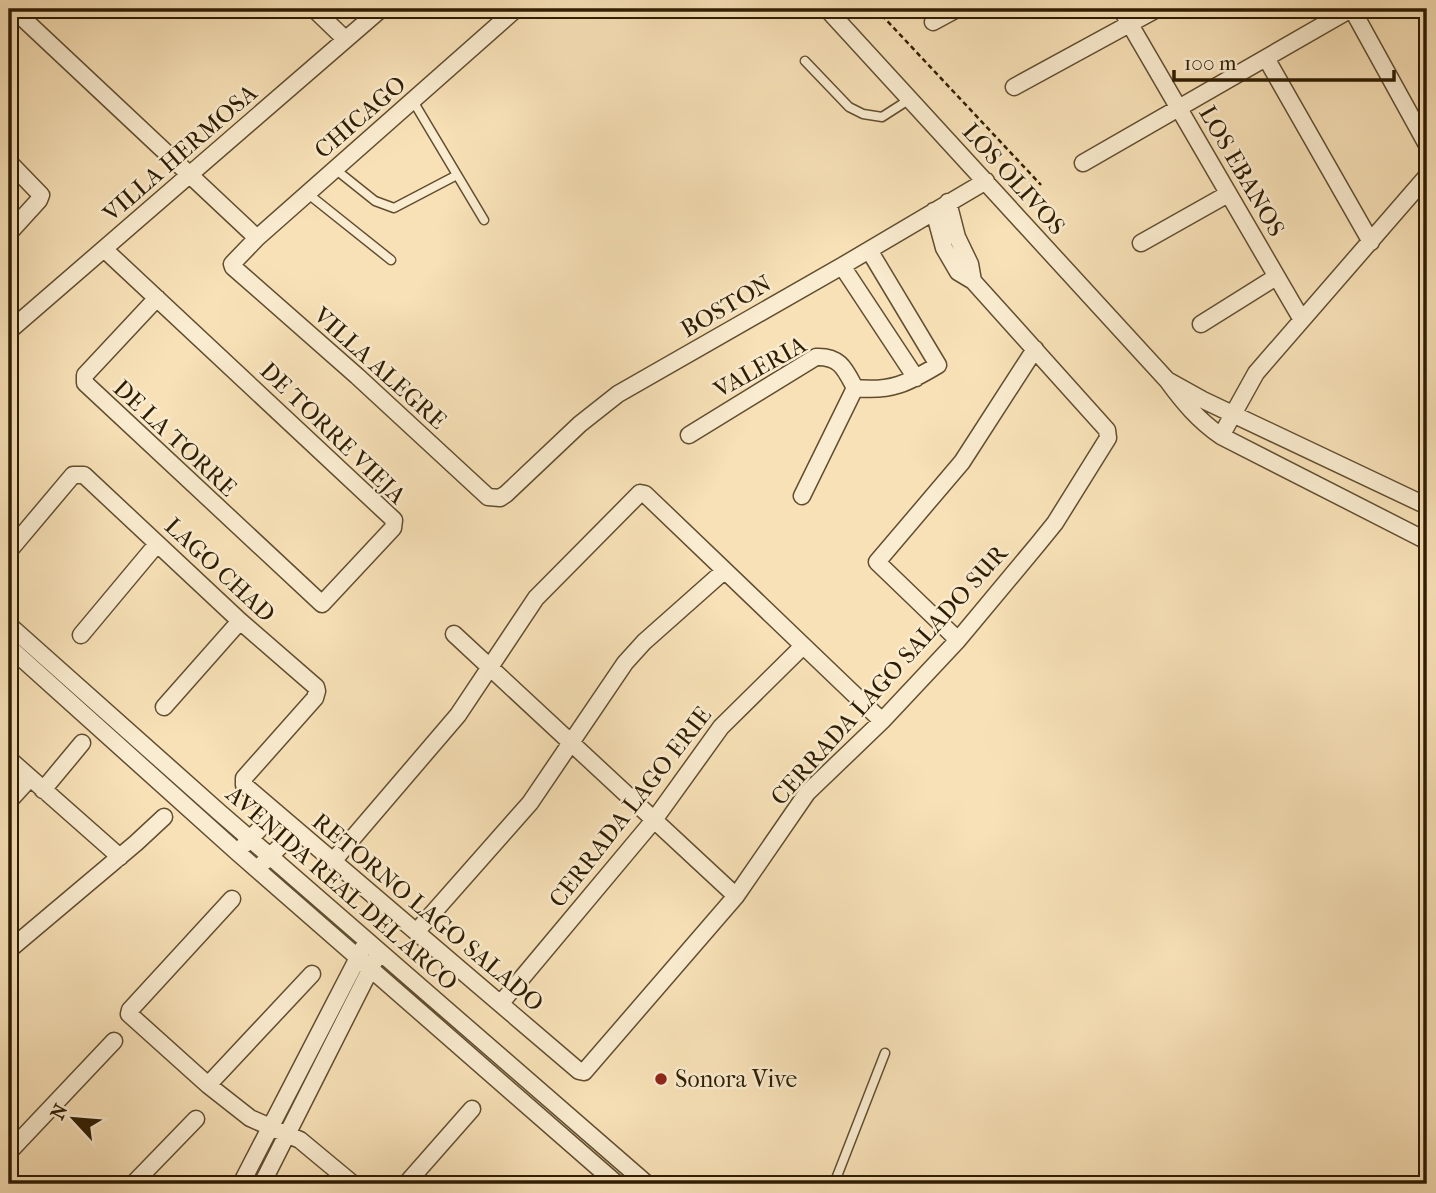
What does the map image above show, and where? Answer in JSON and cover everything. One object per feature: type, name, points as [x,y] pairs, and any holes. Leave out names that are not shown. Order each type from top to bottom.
[{"type":"street","points":[[314,9],[345,38]]},
{"type":"street","name":"VILLA HERMOSA","points":[[12,322],[104,249],[381,9]]},
{"type":"street","name":"CHICAGO","points":[[234,259],[516,9]]},
{"type":"street","name":"LOS OLIVOS","points":[[827,9],[1167,380]]},
{"type":"street","points":[[933,22],[957,9]]},
{"type":"street","name":"LOS EBANOS","points":[[1121,9],[1301,320]]},
{"type":"street","points":[[1014,88],[1157,9]]},
{"type":"street","points":[[1083,163],[1352,9],[1427,145]]},
{"type":"street","points":[[17,10],[257,238]]},
{"type":"street","points":[[1266,58],[1371,242]]},
{"type":"street","points":[[9,162],[41,195],[40,200],[9,233]]},
{"type":"street","points":[[1221,436],[1256,373],[1427,176]]},
{"type":"street","name":"BOSTON","points":[[506,494],[580,424],[618,394],[986,181]]},
{"type":"street","points":[[1141,243],[1228,194]]},
{"type":"street","points":[[948,202],[955,231],[970,264],[973,281]]},
{"type":"street","points":[[934,211],[947,254],[958,272],[973,281],[1035,349],[962,462],[877,562],[958,640]]},
{"type":"street","points":[[104,249],[157,298]]},
{"type":"street","points":[[802,496],[855,388],[875,391],[894,388],[938,365],[869,250]]},
{"type":"street","name":"VILLA ALEGRE","points":[[234,259],[233,267],[357,376],[488,498],[495,499],[506,494]]},
{"type":"street","points":[[842,266],[916,378]]},
{"type":"street","points":[[1201,324],[1276,277]]},
{"type":"street","name":"DE LA TORRE","points":[[157,298],[85,375],[85,383],[318,603]]},
{"type":"street","name":"DE TORRE VIEJA","points":[[157,298],[394,520],[395,526],[385,538],[324,603],[318,603]]},
{"type":"street","name":"CERRADA LAGO SALADO SUR","points":[[584,1072],[737,896],[807,793],[882,721],[958,640],[1055,523],[1108,438],[1107,430],[1035,349]]},
{"type":"street","name":"VALERIA","points":[[688,435],[816,357],[828,357],[840,363],[855,388]]},
{"type":"street","points":[[1167,380],[1427,506]]},
{"type":"street","points":[[1167,380],[1187,408],[1221,436],[1427,541]]},
{"type":"street","name":"LAGO CHAD","points":[[9,551],[76,473],[83,475],[317,691],[316,698],[244,778],[244,785]]},
{"type":"street","points":[[334,860],[458,715],[536,598],[637,494],[642,492],[882,721]]},
{"type":"street","points":[[81,635],[157,544]]},
{"type":"street","points":[[417,931],[530,803],[625,663],[644,642],[724,571]]},
{"type":"street","points":[[164,707],[240,621]]},
{"type":"street","name":"AVENIDA REAL DEL ARCO","points":[[9,625],[30,655],[237,852],[617,1184]]},
{"type":"street","points":[[454,634],[737,896]]},
{"type":"street","name":"CERRADA LAGO ERIE","points":[[501,1003],[654,820],[721,727],[803,646]]},
{"type":"street","name":"AVENIDA REAL DEL ARCO","points":[[9,647],[30,655],[251,838],[647,1184]]},
{"type":"street","points":[[43,790],[82,743]]},
{"type":"street","points":[[9,759],[120,857]]},
{"type":"street","points":[[9,801],[30,778]]},
{"type":"street","name":"RETORNO LAGO SALADO","points":[[244,785],[579,1071],[584,1072]]},
{"type":"street","points":[[237,852],[276,812]]},
{"type":"street","points":[[9,950],[164,817]]},
{"type":"street","points":[[257,869],[297,830]]},
{"type":"street","points":[[232,898],[130,1010],[130,1016],[250,1118],[307,1145],[353,1184]]},
{"type":"street","points":[[241,1184],[367,940]]},
{"type":"street","points":[[262,1184],[380,950]]},
{"type":"street","points":[[208,1085],[312,974]]},
{"type":"street","points":[[9,1152],[114,1041]]},
{"type":"street","points":[[406,1184],[472,1109]]},
{"type":"street","points":[[133,1184],[196,1119]]},
{"type":"lane","points":[[805,61],[849,107],[863,114],[882,117],[910,99]]},
{"type":"lane","points":[[413,102],[484,220]]},
{"type":"lane","points":[[335,169],[375,201],[394,208],[457,175]]},
{"type":"lane","points":[[307,193],[391,260]]},
{"type":"lane","points":[[834,1184],[885,1053]]},
{"type":"path","points":[[876,9],[1041,185]]},
{"type":"place","name":"Sonora Vive","points":[[661,1079]]}]
